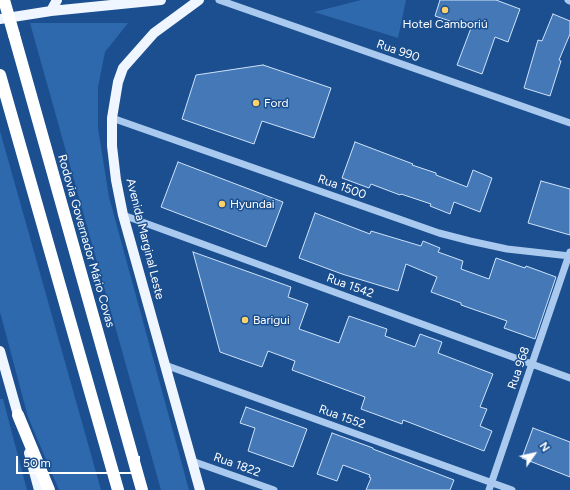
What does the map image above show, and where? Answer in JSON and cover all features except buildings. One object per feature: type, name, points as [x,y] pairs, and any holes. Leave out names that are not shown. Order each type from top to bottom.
[{"type":"highway","name":"Rodovia Governador Mário Covas","points":[[4,0],[142,490]]},
{"type":"highway","points":[[0,75],[118,490]]},
{"type":"highway","points":[[18,415],[49,490]]},
{"type":"main road","points":[[51,12],[57,0]]},
{"type":"main road","points":[[0,19],[162,0]]},
{"type":"main road","name":"Avenida Marginal Leste","points":[[199,0],[154,32],[123,68],[118,82],[112,118],[112,146],[116,180],[123,215],[200,490]]},
{"type":"main road","points":[[0,351],[39,490]]},
{"type":"street","name":"Rua 990","points":[[219,0],[570,124]]},
{"type":"street","name":"Rua 1500","points":[[112,118],[439,233],[507,249],[570,255]]},
{"type":"street","name":"Rua 1542","points":[[123,215],[570,378]]},
{"type":"street","name":"Rua 968","points":[[489,490],[570,255]]},
{"type":"street","name":"Rua 1552","points":[[165,365],[512,490]]},
{"type":"street","name":"Rua 1822","points":[[192,461],[274,490]]},
{"type":"shaded area","points":[[361,0],[406,0],[398,38],[314,12]]},
{"type":"shaded area","points":[[30,23],[128,23],[105,52],[98,87],[98,128],[109,197],[189,490],[161,490]]},
{"type":"shaded area","points":[[0,131],[101,490],[59,490],[28,417],[0,312]]},
{"type":"shaded area","points":[[0,399],[3,399],[27,490],[0,490]]},
{"type":"place","name":"Hotel Camboriú","points":[[445,10]]},
{"type":"place","name":"Ford","points":[[256,103]]},
{"type":"place","name":"Hyundai","points":[[222,204]]},
{"type":"place","name":"Barigui","points":[[245,320]]}]
